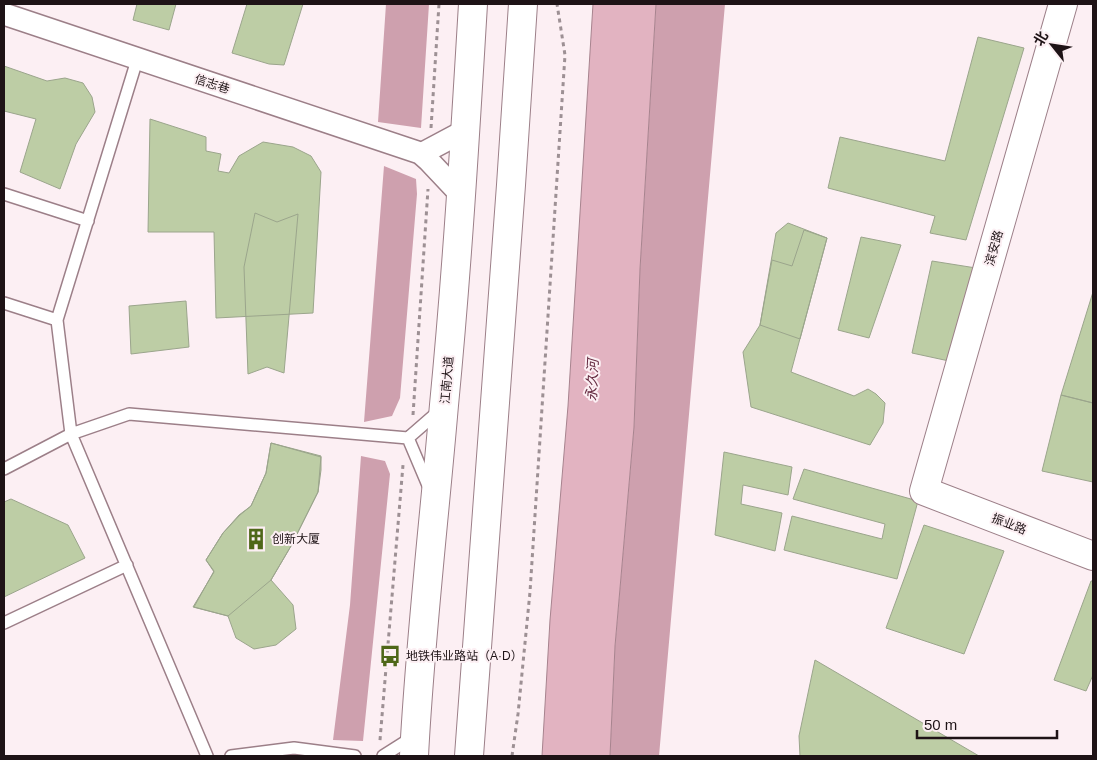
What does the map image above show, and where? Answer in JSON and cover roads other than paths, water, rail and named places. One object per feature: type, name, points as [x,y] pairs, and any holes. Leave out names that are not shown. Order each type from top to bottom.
[{"type":"main road","name":"江南大道","points":[[414,746],[462,196],[473,4]]},
{"type":"main road","points":[[469,756],[523,4]]},
{"type":"main road","name":"滨安路","points":[[924,491],[1063,4]]},
{"type":"main road","name":"振业路","points":[[924,491],[1093,556]]},
{"type":"street","name":"信志巷","points":[[4,14],[137,60],[427,155],[462,196]]},
{"type":"street","points":[[427,155],[466,130]]},
{"type":"lane","points":[[137,60],[57,320],[71,434],[207,756]]},
{"type":"lane","points":[[4,194],[88,221]]},
{"type":"lane","points":[[4,303],[57,320]]},
{"type":"lane","points":[[4,469],[71,434],[129,414],[408,438],[444,406]]},
{"type":"lane","points":[[408,438],[434,500]]},
{"type":"lane","points":[[4,623],[126,565]]},
{"type":"lane","points":[[382,751],[414,746]]},
{"type":"lane","points":[[231,756],[294,748],[355,756]]},
{"type":"water","name":"永久河","points":[[593,4],[656,4],[640,269],[634,427],[615,646],[610,756],[542,756],[550,620],[568,406]]},
{"type":"place","name":"创新大厦","points":[[256,539]]},
{"type":"place","name":"地铁伟业路站（A·D）","points":[[390,656]]}]
